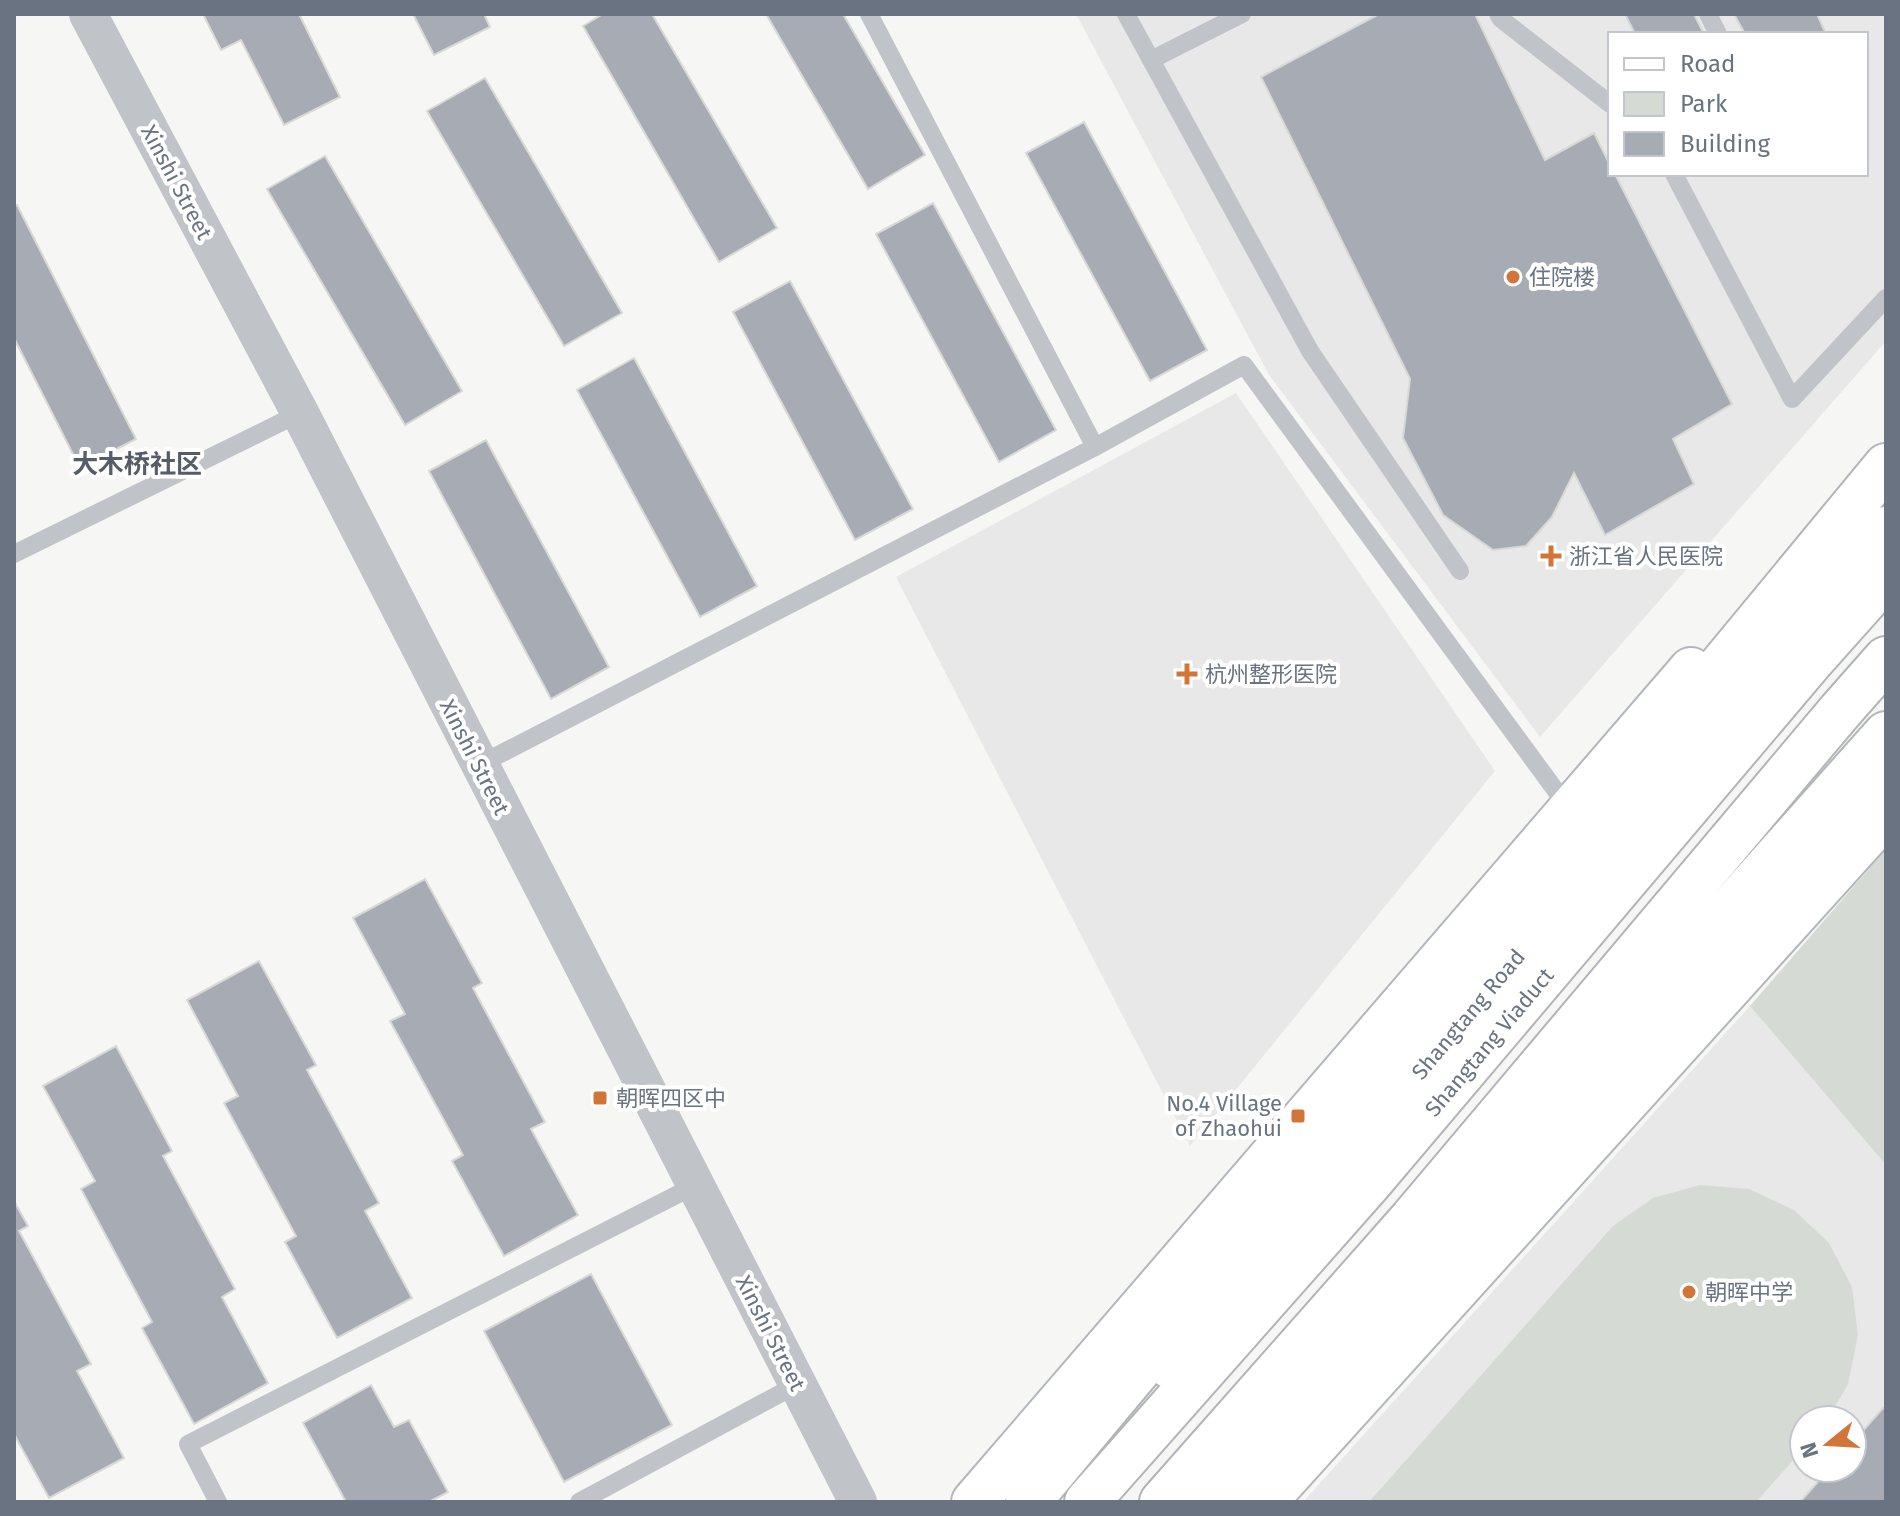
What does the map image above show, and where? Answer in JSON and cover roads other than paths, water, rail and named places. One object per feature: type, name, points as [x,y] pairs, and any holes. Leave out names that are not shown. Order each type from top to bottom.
[{"type":"main road","points":[[974,1502],[1886,444]]},
{"type":"main road","points":[[1028,1502],[1886,466]]},
{"type":"main road","name":"Shangtang Road","points":[[1055,1502],[1608,849],[1886,529]]},
{"type":"main road","name":"Shangtang Viaduct","points":[[1087,1502],[1370,1182],[1811,661],[1886,577]]},
{"type":"main road","points":[[1162,1502],[1412,1219],[1886,659]]},
{"type":"main road","points":[[1199,1502],[1886,734]]},
{"type":"main road","points":[[1234,1502],[1886,781]]},
{"type":"main road","points":[[1264,1502],[1886,814]]},
{"type":"street","name":"Xinshi Street","points":[[88,14],[300,413],[858,1502]]},
{"type":"lane","points":[[869,14],[1095,447]]},
{"type":"lane","points":[[1126,14],[1310,351],[1460,571]]},
{"type":"lane","points":[[1151,60],[1242,14]]},
{"type":"lane","points":[[1498,14],[1608,102]]},
{"type":"lane","points":[[1708,14],[1717,32]]},
{"type":"lane","points":[[1675,176],[1792,399],[1886,298]]},
{"type":"lane","points":[[479,765],[1095,447],[1244,365],[1570,810]]},
{"type":"lane","points":[[14,554],[300,413]]},
{"type":"lane","points":[[218,1502],[188,1444],[696,1185]]},
{"type":"lane","points":[[579,1502],[798,1384]]},
{"type":"place","name":"住院楼","points":[[1513,277]]},
{"type":"place","name":"浙江省人民医院","points":[[1551,556]]},
{"type":"place","name":"杭州整形医院","points":[[1187,674]]},
{"type":"place","name":"朝晖四区中","points":[[600,1098]]},
{"type":"place","name":"No.4 Village of Zhaohui","points":[[1298,1116]]},
{"type":"place","name":"朝晖中学","points":[[1689,1292]]},
{"type":"district","name":"大木桥社区","points":[[137,464]]}]
